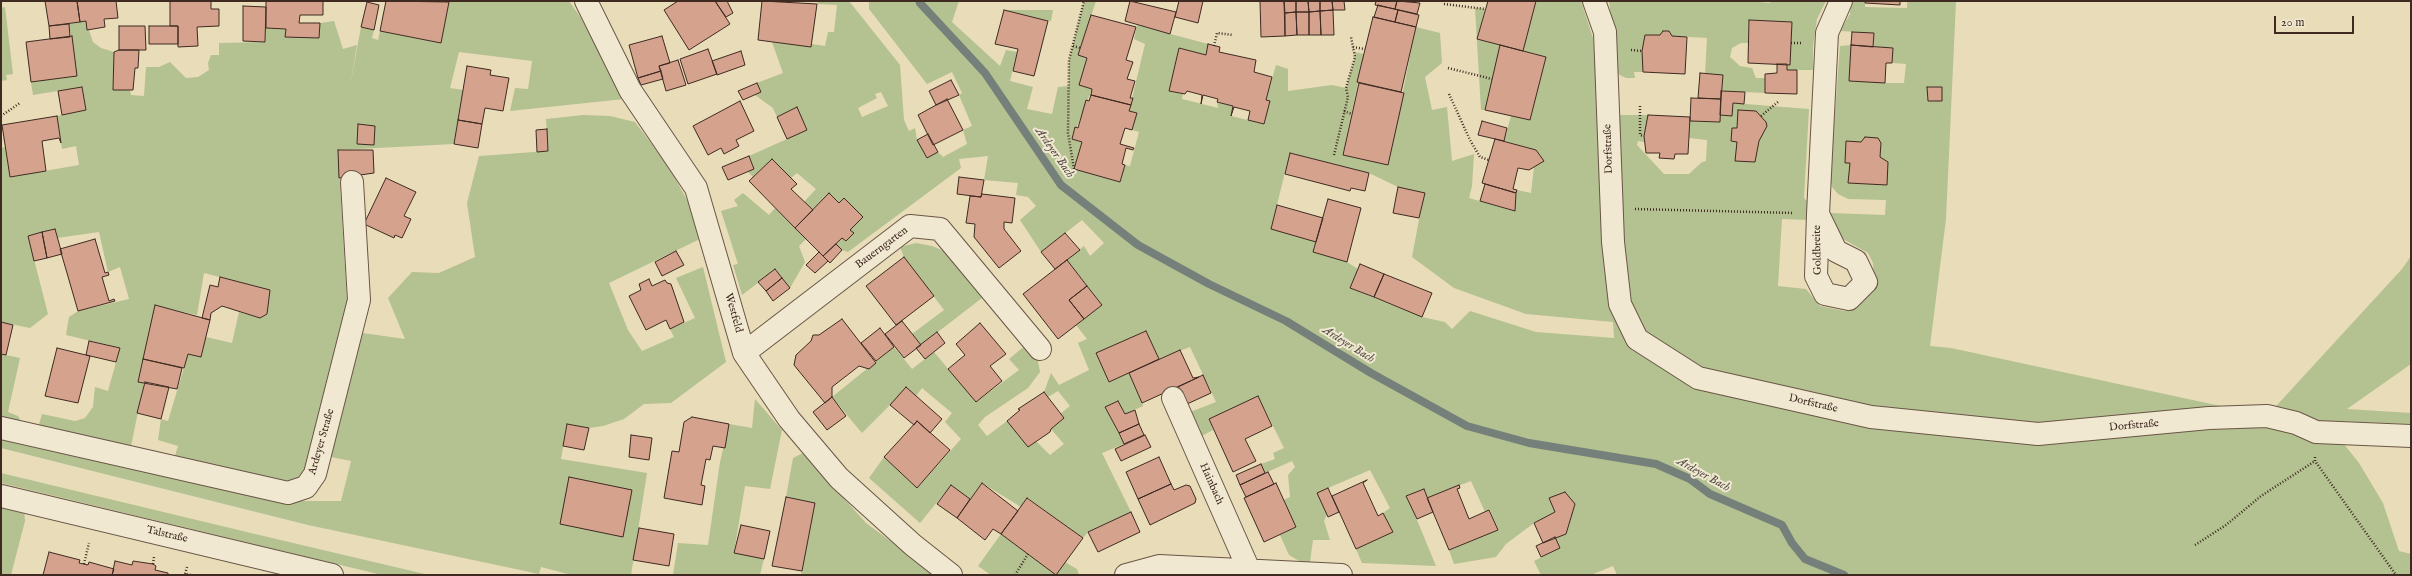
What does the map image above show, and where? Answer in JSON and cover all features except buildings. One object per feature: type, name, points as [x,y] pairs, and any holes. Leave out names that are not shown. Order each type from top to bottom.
[{"type":"street","name":"Westfeld","points":[[586,1],[630,90],[696,188],[744,353],[789,419],[839,478],[913,545],[951,575]]},
{"type":"street","name":"Dorfstraße","points":[[1594,1],[1605,32],[1611,210],[1620,304],[1637,339],[1698,378],[1871,417],[2038,434],[2209,418],[2267,416],[2296,423],[2316,432],[2411,436]]},
{"type":"street","name":"Goldbreite","points":[[1818,214],[1827,33],[1840,1]]},
{"type":"street","name":"Ardeyer Straße","points":[[1,428],[288,493],[306,488],[315,474],[359,300],[352,182]]},
{"type":"street","name":"Bauerngarten","points":[[744,353],[910,226],[940,229],[1040,349]]},
{"type":"street","name":"Hainbach","points":[[1173,398],[1249,570]]},
{"type":"street","name":"Talstraße","points":[[1,496],[332,575]]},
{"type":"street","points":[[1126,575],[1159,566],[1341,575]]},
{"type":"path","points":[[1074,170],[1068,133],[1069,60],[1084,1]]},
{"type":"path","points":[[1444,4],[1485,9]]},
{"type":"path","points":[[1214,46],[1217,33],[1233,35]]},
{"type":"path","points":[[1334,155],[1348,97],[1346,88],[1355,57],[1351,38]]},
{"type":"path","points":[[1073,46],[1080,48]]},
{"type":"path","points":[[1353,47],[1365,49]]},
{"type":"path","points":[[1448,68],[1492,79]]},
{"type":"path","points":[[1449,94],[1470,140],[1480,157],[1489,160]]},
{"type":"path","points":[[1761,116],[1778,102]]},
{"type":"path","points":[[1,116],[20,103]]},
{"type":"path","points":[[1640,106],[1640,135],[1644,136]]},
{"type":"path","points":[[1344,111],[1352,114]]},
{"type":"path","points":[[1068,133],[1073,135]]},
{"type":"path","points":[[1611,210],[1653,208],[1818,214]]},
{"type":"path","points":[[2316,432],[2316,461],[2396,575]]},
{"type":"path","points":[[2195,545],[2226,524],[2261,496],[2316,461]]},
{"type":"path","points":[[1015,575],[1028,554]]},
{"type":"green space","points":[[443,1],[569,1],[581,18],[624,99],[510,111],[515,88],[528,89],[532,61],[459,52],[450,88],[463,90],[454,144],[338,150],[347,301],[306,471],[298,482],[287,487],[174,459],[178,446],[158,440],[161,419],[168,421],[188,354],[206,337],[232,343],[239,312],[260,318],[267,314],[270,290],[204,273],[197,315],[155,306],[138,381],[144,383],[131,446],[38,428],[42,414],[75,421],[85,418],[93,407],[95,387],[108,391],[120,348],[66,335],[69,317],[78,311],[129,299],[120,267],[108,272],[99,232],[57,238],[54,229],[28,236],[48,314],[30,328],[1,322],[1,148],[5,147],[10,177],[79,165],[76,146],[62,149],[57,116],[86,110],[82,87],[33,95],[31,82],[77,76],[69,24],[86,21],[93,42],[101,48],[114,52],[113,90],[130,90],[131,95],[144,96],[146,67],[159,67],[170,62],[186,78],[198,77],[209,70],[208,63],[211,55],[219,55],[219,43],[265,42],[266,28],[286,29],[285,36],[319,38],[320,23],[334,21],[343,49],[357,45],[350,87],[361,27],[374,30],[372,38],[378,40],[380,31],[441,43],[449,3]]},
{"type":"green space","points":[[818,1],[849,1],[900,65],[904,120],[909,131],[915,128],[917,140],[927,158],[938,152],[943,157],[967,144],[963,130],[972,126],[959,95],[962,93],[952,72],[927,84],[869,9],[869,1],[959,1],[952,22],[1000,66],[1006,50],[1017,52],[1010,81],[1033,87],[1027,109],[1052,114],[1058,87],[1069,86],[1069,60],[1084,1],[1096,1],[1078,55],[1087,58],[1079,85],[1092,89],[1072,139],[1082,142],[1074,169],[1120,182],[1125,165],[1130,166],[1139,132],[1132,130],[1137,113],[1129,111],[1145,44],[1134,39],[1137,25],[1208,44],[1206,55],[1179,48],[1169,91],[1183,94],[1182,99],[1218,108],[1217,102],[1233,106],[1231,116],[1264,124],[1270,101],[1266,100],[1276,65],[1288,69],[1288,91],[1332,85],[1346,88],[1355,57],[1354,52],[1364,54],[1343,154],[1388,165],[1416,27],[1440,33],[1442,63],[1425,77],[1432,110],[1447,107],[1452,161],[1474,154],[1472,186],[1469,198],[1514,211],[1517,190],[1531,193],[1534,167],[1543,161],[1536,150],[1504,141],[1511,116],[1530,120],[1546,57],[1523,51],[1536,1],[1581,1],[1593,38],[1596,69],[1616,115],[1648,115],[1644,142],[1638,141],[1637,145],[1664,174],[1689,174],[1702,162],[1706,161],[1707,140],[1689,138],[1690,121],[1720,122],[1720,115],[1733,103],[1809,109],[1804,198],[1809,203],[1809,220],[1782,219],[1778,286],[1806,289],[1820,306],[1845,311],[1857,307],[1871,291],[1874,279],[1873,263],[1868,253],[1841,238],[1830,223],[1830,213],[1885,215],[1886,200],[1848,199],[1838,194],[1832,187],[1830,179],[1840,46],[1851,45],[1885,83],[1904,83],[1906,64],[1892,63],[1893,48],[1873,47],[1874,33],[1840,31],[1850,14],[1851,1],[1865,1],[1865,7],[1907,8],[1907,1],[1956,1],[1946,219],[1930,346],[1951,348],[2267,416],[2402,269],[2411,256],[2411,364],[2347,409],[2411,413],[2411,424],[2330,421],[2316,432],[2322,443],[2329,439],[2343,443],[2359,463],[2383,503],[2399,551],[2411,554],[2411,575],[1617,575],[1613,566],[1591,575],[1541,575],[1534,561],[1560,548],[1555,537],[1555,512],[1534,523],[1506,544],[1496,557],[1454,564],[1449,550],[1498,530],[1490,510],[1485,512],[1471,481],[1427,498],[1424,489],[1407,496],[1436,566],[1362,563],[1356,549],[1393,532],[1383,513],[1390,508],[1370,470],[1328,488],[1327,514],[1324,521],[1330,540],[1313,540],[1310,562],[1301,562],[1289,555],[1280,535],[1296,527],[1283,500],[1290,497],[1288,475],[1295,467],[1292,461],[1265,473],[1261,464],[1275,459],[1273,453],[1284,448],[1258,396],[1209,419],[1213,430],[1198,438],[1185,414],[1216,402],[1190,347],[1159,359],[1146,331],[1096,353],[1109,382],[1129,373],[1143,406],[1125,414],[1118,401],[1105,407],[1124,444],[1102,453],[1131,512],[1088,532],[1083,538],[1028,498],[1021,507],[982,483],[970,499],[951,485],[920,523],[869,478],[884,457],[917,488],[961,439],[945,422],[952,413],[922,388],[916,396],[890,405],[862,433],[832,397],[894,347],[912,369],[934,352],[976,402],[1019,370],[1009,359],[1027,344],[1037,356],[1040,372],[1028,388],[985,417],[978,425],[987,436],[1007,421],[1028,447],[1036,441],[1050,455],[1064,444],[1051,429],[1064,418],[1060,414],[1070,406],[1058,391],[1048,397],[1044,392],[1051,373],[1059,385],[1089,370],[1078,343],[1087,339],[1076,325],[1102,305],[1067,260],[1084,246],[1090,256],[1104,243],[1082,220],[1041,252],[1020,220],[1036,206],[1028,197],[1016,195],[1018,183],[984,180],[988,156],[959,159],[961,168],[848,252],[842,250],[836,244],[842,238],[846,241],[853,234],[850,230],[863,217],[844,199],[839,203],[829,194],[813,210],[804,202],[816,189],[797,173],[791,178],[772,159],[753,177],[748,172],[754,168],[749,156],[807,130],[797,108],[777,117],[773,108],[755,95],[761,92],[757,83],[783,73],[772,42],[811,47],[812,44],[825,46],[828,32],[834,32],[837,5],[817,4]],"holes":[[[881,92],[888,106],[862,117],[858,108],[877,98],[875,94]],[[1290,153],[1369,173],[1398,187],[1424,193],[1412,257],[1454,288],[1526,314],[1613,322],[1614,338],[1536,332],[1470,311],[1452,329],[1445,322],[1422,317],[1350,288],[1358,269],[1347,262],[1313,252],[1316,242],[1271,228]]]},
{"type":"green space","points":[[1609,1],[1748,1],[1770,3],[1770,1],[1826,1],[1817,19],[1813,46],[1813,70],[1787,70],[1792,22],[1749,20],[1748,43],[1741,43],[1732,48],[1730,57],[1740,66],[1752,68],[1756,78],[1765,78],[1765,93],[1721,91],[1722,75],[1705,74],[1707,38],[1672,36],[1669,31],[1660,35],[1645,35],[1643,72],[1634,72],[1635,78],[1626,78],[1618,74]]},
{"type":"green space","points":[[5,7],[13,74],[6,75],[7,80],[1,81],[1,8]]},
{"type":"green space","points":[[1475,8],[1485,9],[1477,39],[1500,45],[1485,110],[1481,110]]},
{"type":"green space","points":[[1004,10],[1053,10],[1051,21],[1048,21]]},
{"type":"green space","points":[[583,115],[610,116],[635,122],[669,167],[688,202],[700,239],[609,283],[628,330],[642,351],[674,337],[670,329],[695,318],[676,278],[703,267],[726,362],[671,403],[644,404],[624,419],[603,426],[589,428],[567,424],[561,459],[647,473],[631,575],[572,575],[541,567],[539,574],[308,525],[1,448],[1,435],[291,501],[341,501],[351,461],[326,456],[356,332],[405,339],[388,298],[412,272],[439,273],[475,257],[467,203],[479,156],[548,151],[546,119]]},
{"type":"green space","points":[[743,193],[769,215],[775,208],[806,239],[799,246],[805,262],[790,288],[775,270],[742,295],[733,265],[738,264],[721,211],[738,206],[734,200]]},
{"type":"green space","points":[[916,243],[932,246],[944,251],[982,298],[921,345],[912,334],[944,310],[904,257],[900,247]]},
{"type":"green space","points":[[1,354],[20,358],[8,412],[18,416],[21,421],[18,424],[1,421]]},
{"type":"green space","points":[[755,399],[782,430],[770,489],[745,486],[734,552],[764,559],[760,575],[673,575],[678,543],[708,545],[720,462],[729,424],[752,428]]},
{"type":"green space","points":[[803,453],[866,523],[937,575],[801,575],[815,503],[786,497],[793,458]]},
{"type":"green space","points":[[1,473],[429,575],[382,575],[1,483]]},
{"type":"green space","points":[[1,503],[24,509],[25,521],[11,575],[1,575]]},
{"type":"green space","points":[[1001,534],[1056,575],[991,575],[978,566]]},
{"type":"green space","points":[[1065,562],[1077,569],[1079,575],[1056,575]]},
{"type":"waterway","name":"Ardeyer Bach","points":[[920,3],[985,73],[1061,185],[1138,245],[1209,284],[1286,321],[1371,373],[1467,426],[1529,443],[1656,464],[1690,479],[1710,494],[1782,525],[1792,543],[1805,559],[1844,575]]}]
